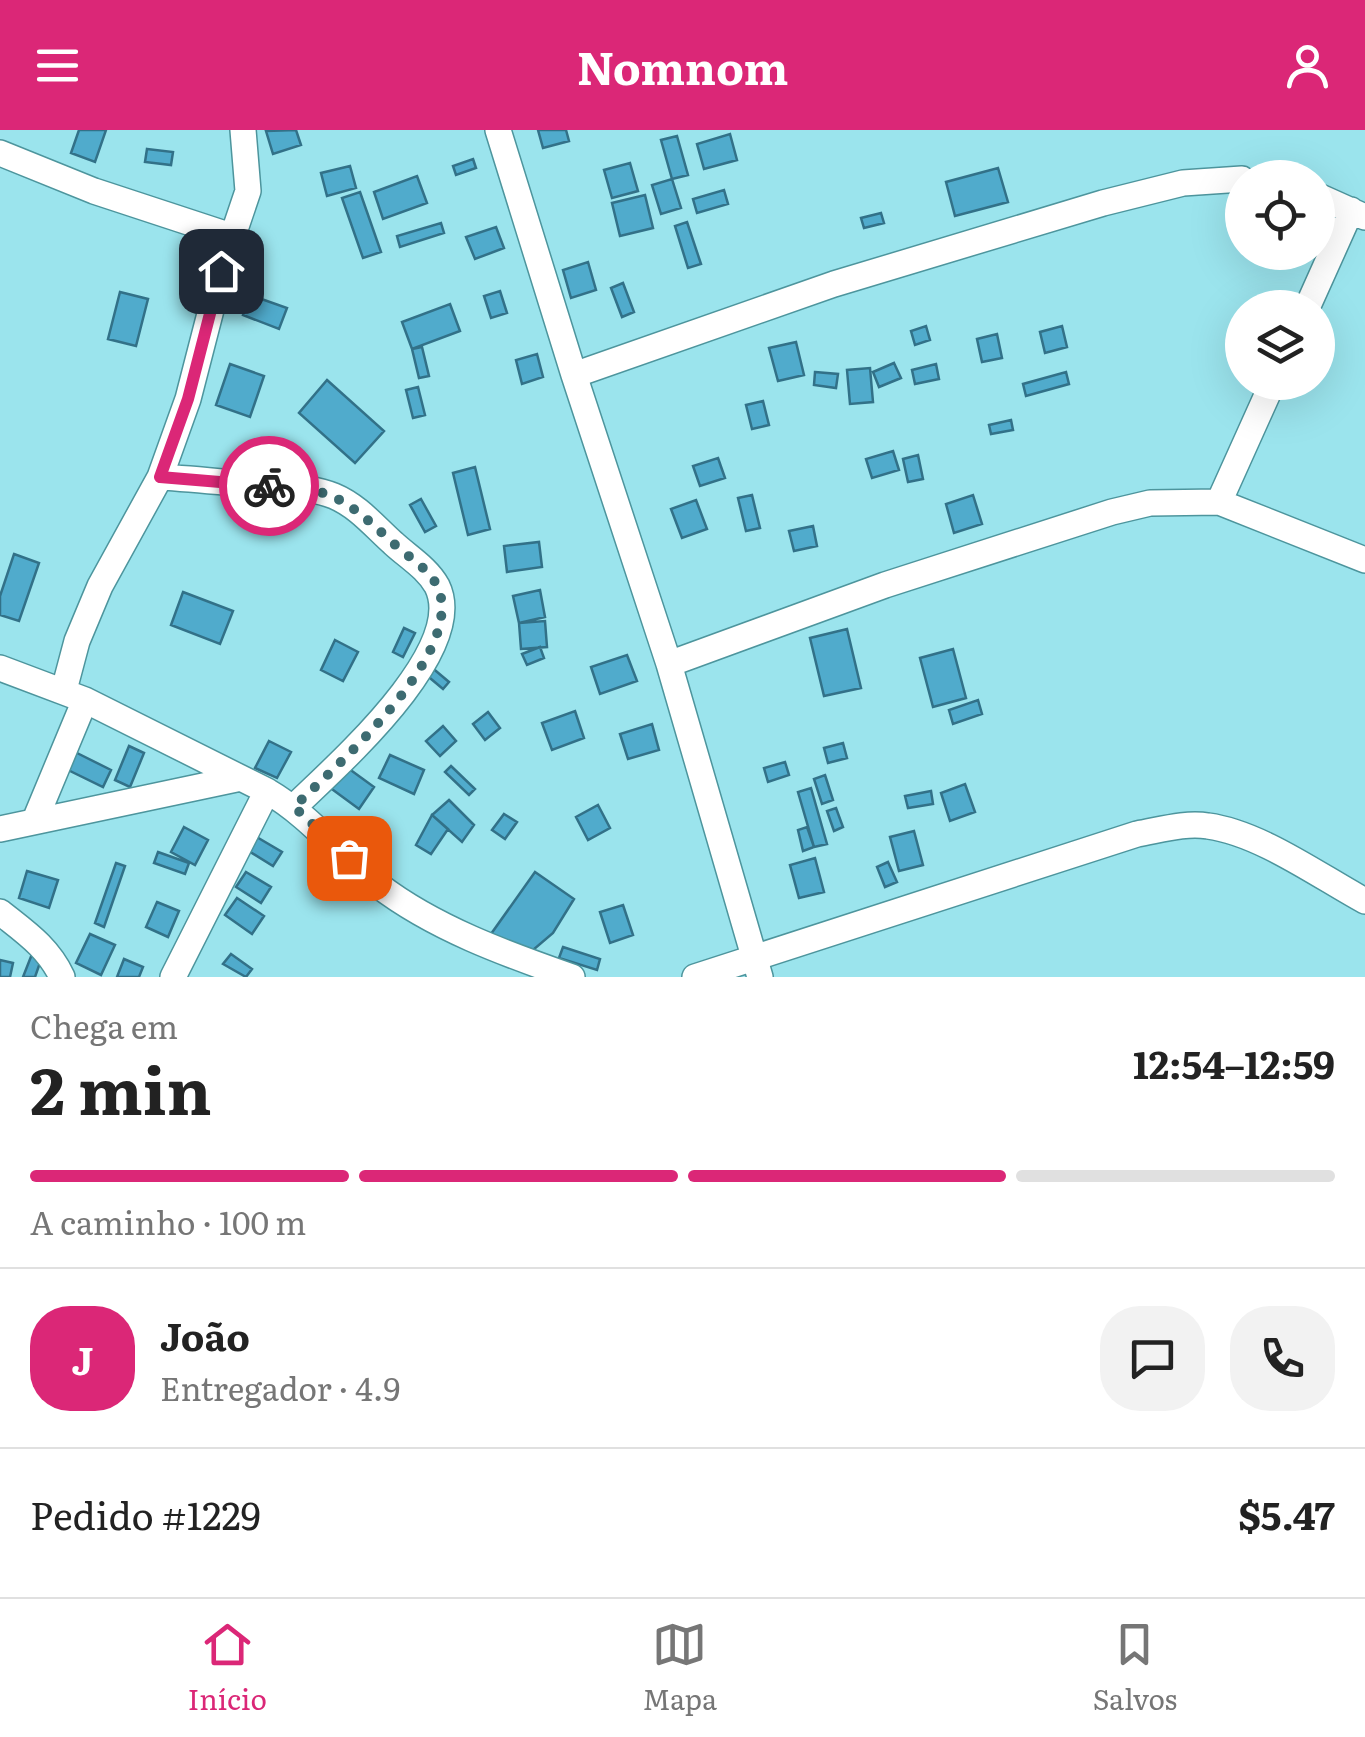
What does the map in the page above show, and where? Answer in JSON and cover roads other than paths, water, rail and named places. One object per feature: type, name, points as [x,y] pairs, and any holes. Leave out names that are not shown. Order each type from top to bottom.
[{"type":"street","points":[[35,820],[74,695],[77,641],[100,586],[160,477],[188,399],[231,236],[248,192],[243,130]]},
{"type":"street","points":[[498,130],[669,664],[757,967]]},
{"type":"street","points":[[0,153],[94,192],[231,236]]},
{"type":"street","points":[[574,375],[834,284],[1103,203],[1183,183],[1225,180]]},
{"type":"street","points":[[1317,290],[1358,213]]},
{"type":"street","points":[[1219,502],[1265,400]]},
{"type":"street","points":[[160,477],[307,488],[336,496],[363,513],[428,573],[438,589],[442,610],[437,633],[419,670],[386,717],[294,807]]},
{"type":"street","points":[[669,664],[885,585],[1112,512],[1150,504],[1219,502],[1365,560]]},
{"type":"street","points":[[0,668],[74,695],[267,791],[294,807],[380,886],[413,907],[460,932],[572,977]]},
{"type":"street","points":[[0,828],[241,778]]},
{"type":"street","points":[[174,977],[267,791]]},
{"type":"street","points":[[695,977],[757,967],[1138,834],[1181,826],[1205,825],[1241,834],[1365,901]]},
{"type":"street","points":[[0,912],[36,938],[62,977]]}]
